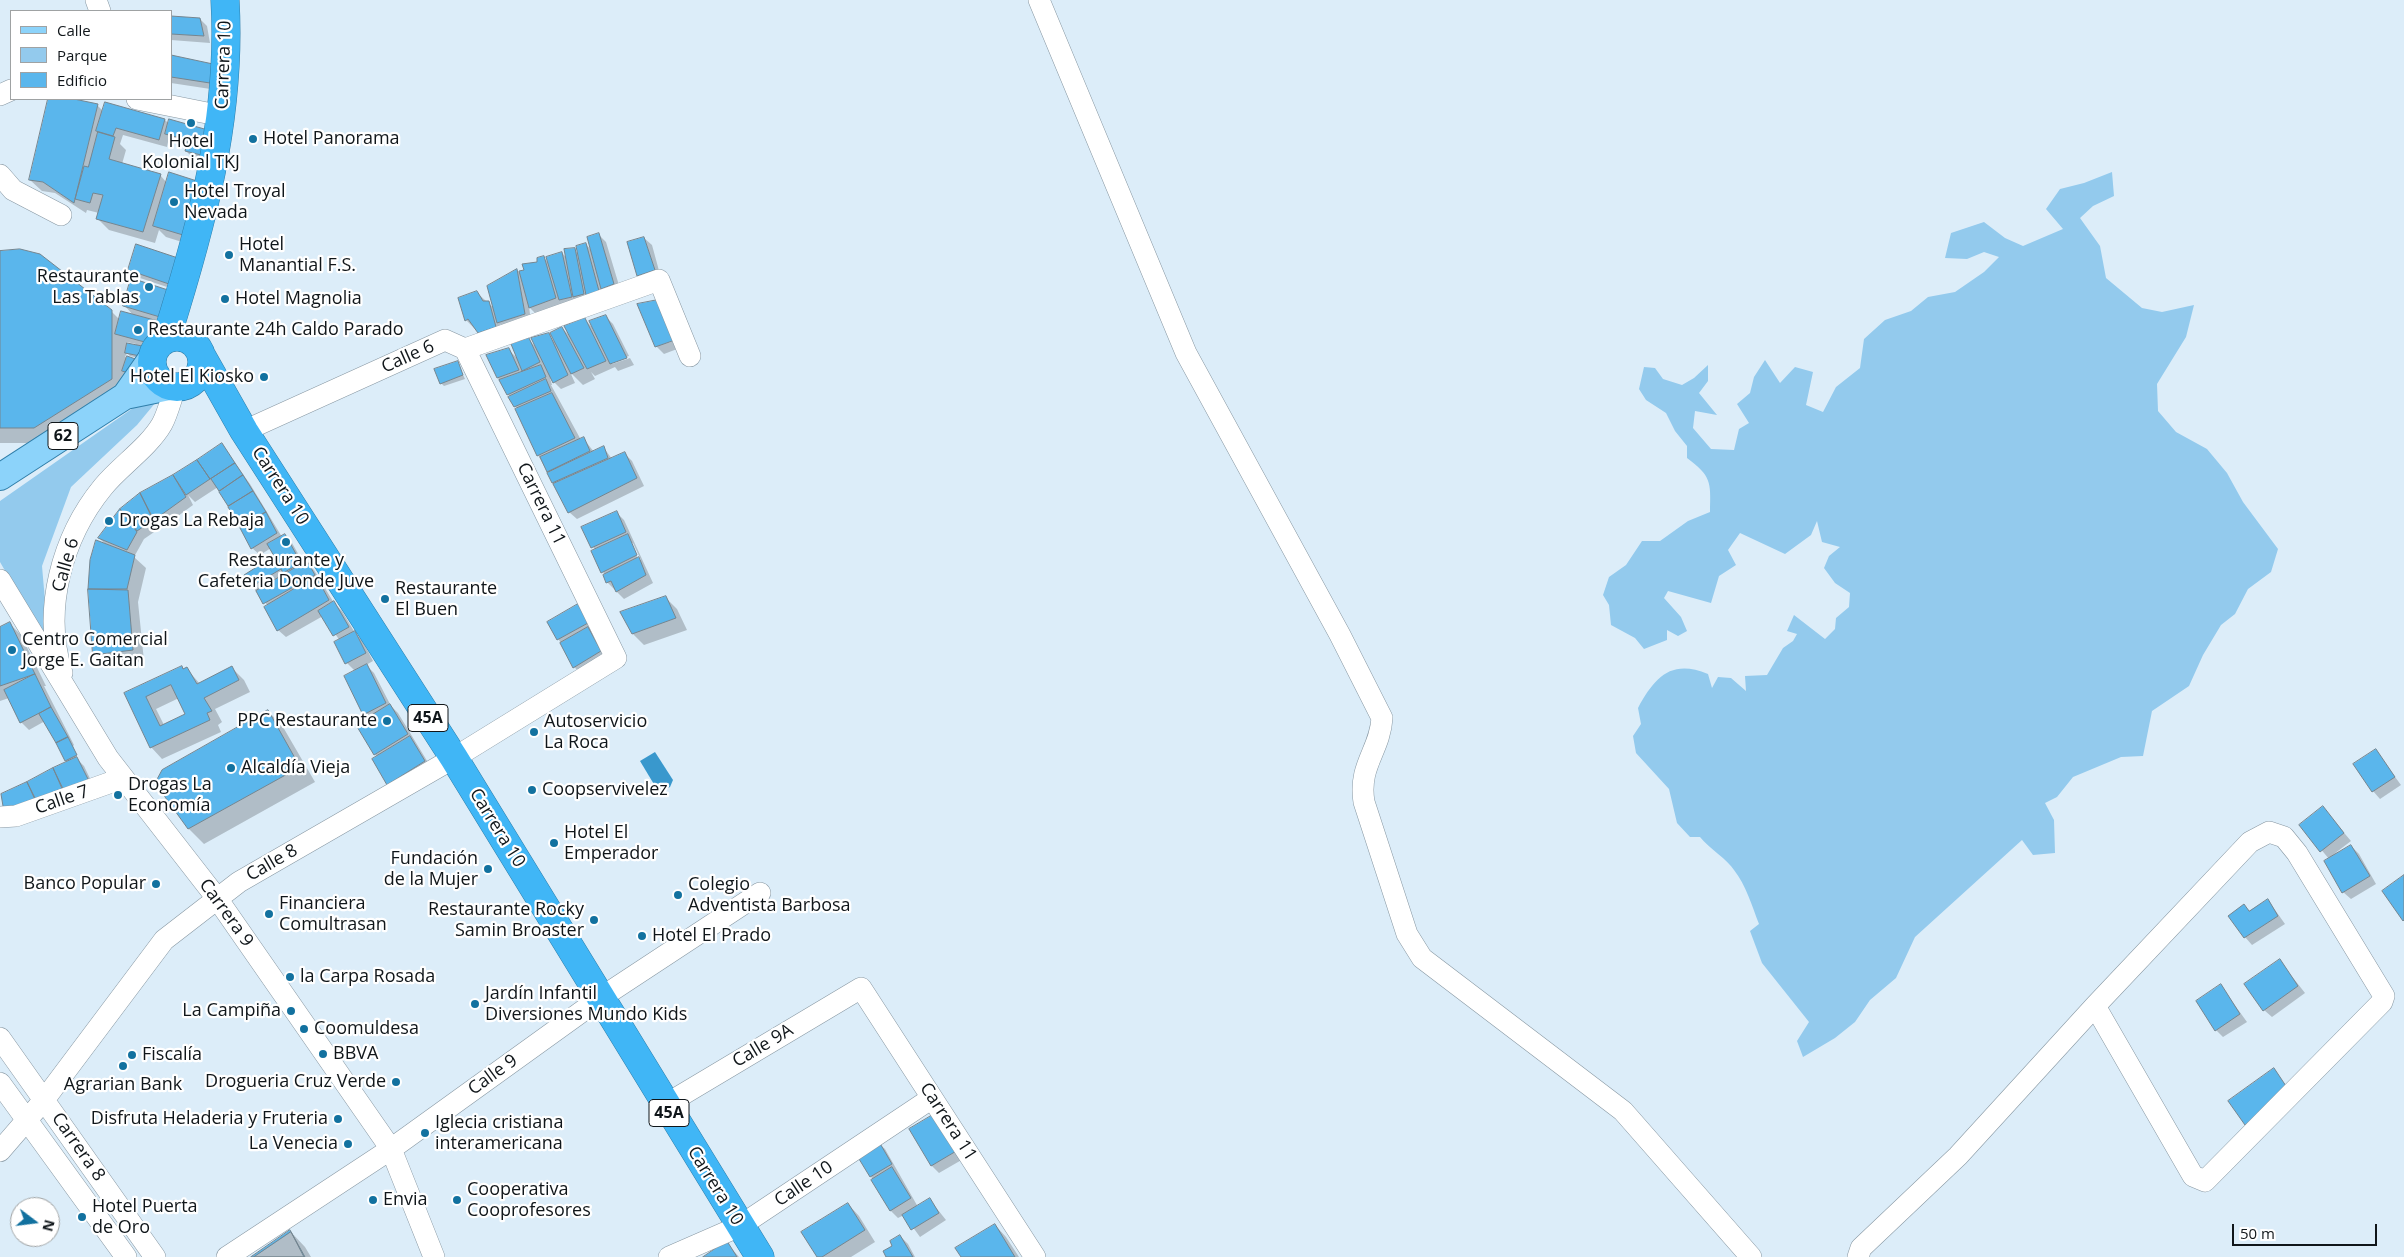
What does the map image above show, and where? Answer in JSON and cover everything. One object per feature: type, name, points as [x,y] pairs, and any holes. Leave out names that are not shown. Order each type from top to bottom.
[{"type":"highway","name":"Carrera 10","points":[[159,349],[186,276],[213,170],[222,116],[226,70],[226,0]]},
{"type":"highway","name":"Carrera 10","points":[[186,276],[197,349],[227,403],[454,758],[602,997],[665,1105],[760,1257]]},
{"type":"highway","points":[[175,387],[193,382],[201,370],[197,349],[176,337],[159,349],[153,371],[159,380],[175,387],[227,403]]},
{"type":"main road","name":"62","points":[[0,477],[125,396],[159,349]]},
{"type":"main road","name":"62","points":[[125,396],[175,387]]},
{"type":"street","points":[[1039,0],[1186,353],[1340,635],[1382,718],[1381,733],[1364,770],[1361,786],[1364,802],[1407,934],[1422,958],[1623,1111],[1751,1257]]},
{"type":"street","points":[[142,100],[222,116]]},
{"type":"street","points":[[0,175],[13,190],[60,215]]},
{"type":"street","points":[[465,350],[659,280],[690,356]]},
{"type":"street","name":"Calle 6","points":[[244,431],[445,340],[465,350]]},
{"type":"street","name":"Carrera 11","points":[[465,350],[616,658]]},
{"type":"street","name":"Calle 6","points":[[95,738],[62,671],[55,626],[58,583],[63,562],[79,522],[103,487],[162,424],[175,387]]},
{"type":"street","name":"Carrera 9","points":[[0,580],[95,738],[123,778],[216,897],[391,1149],[434,1257]]},
{"type":"street","name":"Calle 8","points":[[0,1151],[44,1100],[164,940],[216,897],[238,882],[454,758],[616,658]]},
{"type":"street","name":"Calle 7","points":[[0,817],[16,816],[123,778]]},
{"type":"street","points":[[1858,1257],[1861,1248],[1958,1156],[2095,1006],[2250,842],[2269,832],[2284,836],[2297,853],[2384,996],[2382,1002],[2205,1181],[2193,1176],[2095,1006]]},
{"type":"street","name":"Calle 9","points":[[227,1257],[391,1149],[602,997],[760,893]]},
{"type":"street","name":"Carrera 11","points":[[861,988],[1035,1257]]},
{"type":"street","name":"Calle 9A","points":[[665,1105],[861,988]]},
{"type":"street","name":"Carrera 8","points":[[0,1038],[156,1257]]},
{"type":"street","name":"Carrera 8","points":[[0,1083],[126,1257]]},
{"type":"street","name":"Calle 10","points":[[669,1257],[740,1226],[932,1098]]},
{"type":"green space","points":[[2112,172],[2114,196],[2093,206],[2080,218],[2100,246],[2106,278],[2142,308],[2162,312],[2194,305],[2186,337],[2157,384],[2158,411],[2176,432],[2207,449],[2227,473],[2243,502],[2278,549],[2271,572],[2248,589],[2235,614],[2221,625],[2203,655],[2189,686],[2152,711],[2143,756],[2121,757],[2073,777],[2057,797],[2045,803],[2054,820],[2055,853],[2033,855],[2022,840],[1915,937],[1896,978],[1870,1000],[1855,1022],[1835,1038],[1803,1057],[1797,1041],[1809,1022],[1762,963],[1750,931],[1759,924],[1742,882],[1731,866],[1700,837],[1690,837],[1677,823],[1669,789],[1636,753],[1633,736],[1641,724],[1638,708],[1651,688],[1665,674],[1674,670],[1695,670],[1708,674],[1712,688],[1718,677],[1731,678],[1746,691],[1745,676],[1767,675],[1783,648],[1793,641],[1797,634],[1787,631],[1794,615],[1825,639],[1835,629],[1836,618],[1849,607],[1850,593],[1835,583],[1824,568],[1829,556],[1840,547],[1822,542],[1817,521],[1811,535],[1785,554],[1740,533],[1728,550],[1736,565],[1719,576],[1711,603],[1668,591],[1664,598],[1681,617],[1687,631],[1678,636],[1667,630],[1667,640],[1644,649],[1635,638],[1611,625],[1609,605],[1603,595],[1609,577],[1626,565],[1642,541],[1660,541],[1688,521],[1710,512],[1708,480],[1701,470],[1687,458],[1687,446],[1675,431],[1666,413],[1646,400],[1639,389],[1644,367],[1655,368],[1663,379],[1682,385],[1694,378],[1708,365],[1708,381],[1699,393],[1717,415],[1695,411],[1693,428],[1711,449],[1734,450],[1739,429],[1749,423],[1737,404],[1750,393],[1754,377],[1765,360],[1780,383],[1795,367],[1813,372],[1806,405],[1823,412],[1836,387],[1860,368],[1864,339],[1885,320],[1911,311],[1928,297],[1955,292],[1984,272],[1999,257],[1984,252],[1967,259],[1945,258],[1951,233],[1984,222],[2005,238],[2023,246],[2063,229],[2046,209],[2060,189],[2084,183]]},
{"type":"green space","points":[[156,402],[137,425],[71,487],[42,566],[49,647],[0,562],[0,501],[133,408]]},
{"type":"shaded area","points":[[655,752],[673,780],[670,787],[661,792],[658,791],[640,761]]},
{"type":"building","points":[[172,16],[200,18],[204,36],[172,34]]},
{"type":"building","points":[[172,55],[213,64],[210,83],[172,77]]},
{"type":"building","points":[[48,100],[79,100],[98,104],[74,203],[43,182],[29,180]]},
{"type":"building","points":[[105,102],[165,119],[159,140],[116,128],[113,136],[96,131]]},
{"type":"building","points":[[169,119],[215,132],[209,157],[185,151],[188,140],[165,134]]},
{"type":"building","points":[[98,132],[115,137],[109,159],[161,174],[143,232],[96,219],[103,195],[93,193],[90,203],[75,199],[84,166],[88,167]]},
{"type":"building","points":[[169,172],[200,182],[183,235],[153,226]]},
{"type":"building","points":[[599,233],[614,284],[601,289],[587,237]]},
{"type":"building","points":[[644,237],[655,270],[637,276],[627,242]]},
{"type":"building","points":[[586,243],[599,291],[586,295],[576,246]]},
{"type":"building","points":[[136,244],[178,258],[169,284],[128,270]]},
{"type":"building","points":[[575,248],[584,294],[573,297],[564,249]]},
{"type":"building","points":[[20,249],[40,254],[112,310],[112,379],[34,428],[0,428],[0,251]]},
{"type":"building","points":[[562,252],[572,297],[559,300],[546,257]]},
{"type":"building","points":[[544,256],[556,298],[529,308],[519,271],[524,270],[522,264],[537,262],[537,258]]},
{"type":"building","points":[[517,269],[525,314],[497,323],[487,286]]},
{"type":"building","points":[[131,278],[168,290],[160,317],[123,306]]},
{"type":"building","points":[[477,291],[483,301],[489,301],[496,327],[478,333],[468,319],[465,321],[458,298]]},
{"type":"building","points":[[663,299],[678,339],[655,347],[637,304]]},
{"type":"building","points":[[121,311],[158,321],[152,344],[115,334]]},
{"type":"building","points":[[606,315],[627,358],[610,364],[589,321]]},
{"type":"building","points":[[585,318],[606,361],[587,369],[564,326]]},
{"type":"building","points":[[562,327],[584,368],[571,374],[550,333]]},
{"type":"building","points":[[549,333],[568,375],[553,383],[531,338]]},
{"type":"building","points":[[529,338],[540,362],[522,371],[511,344]]},
{"type":"building","points":[[127,343],[147,347],[145,357],[125,353]]},
{"type":"building","points":[[509,348],[519,370],[497,378],[486,355]]},
{"type":"building","points":[[127,356],[141,361],[136,375],[122,371]]},
{"type":"building","points":[[458,361],[463,375],[440,384],[434,369]]},
{"type":"building","points":[[541,365],[546,377],[507,395],[499,380]]},
{"type":"building","points":[[546,379],[551,391],[514,407],[508,397]]},
{"type":"building","points":[[552,393],[575,438],[537,456],[515,409]]},
{"type":"building","points":[[584,437],[590,451],[547,472],[540,457]]},
{"type":"building","points":[[222,443],[235,463],[210,479],[197,460]]},
{"type":"building","points":[[604,446],[608,458],[552,483],[547,473]]},
{"type":"building","points":[[625,452],[637,478],[568,513],[553,484]]},
{"type":"building","points":[[197,460],[210,479],[186,495],[173,475]]},
{"type":"building","points":[[235,463],[243,475],[219,491],[211,479]]},
{"type":"building","points":[[173,475],[186,497],[154,520],[140,493]]},
{"type":"building","points":[[243,475],[253,491],[228,506],[219,492]]},
{"type":"building","points":[[253,491],[266,512],[240,527],[228,507]]},
{"type":"building","points":[[140,493],[153,520],[137,531],[120,509]]},
{"type":"building","points":[[120,509],[137,532],[127,550],[98,538]]},
{"type":"building","points":[[617,511],[626,532],[591,548],[581,527]]},
{"type":"building","points":[[266,512],[277,533],[251,549],[240,528]]},
{"type":"building","points":[[285,534],[301,563],[283,573],[281,569],[251,587],[244,575],[274,556],[267,544]]},
{"type":"building","points":[[628,534],[637,555],[601,573],[591,551]]},
{"type":"building","points":[[96,540],[135,555],[127,589],[88,589],[90,560]]},
{"type":"building","points":[[639,557],[646,575],[616,592],[611,581],[606,583],[603,575]]},
{"type":"building","points":[[307,561],[315,575],[263,604],[256,591]]},
{"type":"building","points":[[316,576],[329,600],[277,631],[264,607]]},
{"type":"building","points":[[88,589],[128,590],[133,650],[93,655]]},
{"type":"building","points":[[666,596],[676,618],[632,634],[620,612]]},
{"type":"building","points":[[334,601],[349,627],[333,636],[318,611]]},
{"type":"building","points":[[578,604],[588,623],[557,640],[547,622]]},
{"type":"building","name":"Centro Comercial Jorge E. Gaitan","points":[[10,622],[35,674],[0,686],[0,627]]},
{"type":"building","points":[[588,627],[601,651],[573,668],[560,643]]},
{"type":"building","points":[[355,631],[366,653],[345,664],[334,642]]},
{"type":"building","points":[[367,664],[386,703],[363,715],[344,676]]},
{"type":"building","points":[[182,666],[183,669],[187,667],[197,684],[232,666],[239,680],[204,698],[212,711],[207,713],[210,720],[150,748],[124,693]],"holes":[[[171,685],[185,714],[160,726],[146,697]]]},
{"type":"building","points":[[35,674],[51,707],[20,723],[4,690]]},
{"type":"building","points":[[390,704],[408,734],[374,755],[356,725]]},
{"type":"building","points":[[51,707],[68,737],[56,743],[39,714]]},
{"type":"building","name":"Alcaldía Vieja","points":[[268,710],[300,767],[188,829],[155,783],[162,770]]},
{"type":"building","points":[[410,736],[425,761],[387,785],[372,759]]},
{"type":"building","points":[[68,737],[77,755],[65,761],[56,743]]},
{"type":"building","points":[[2376,749],[2395,777],[2372,792],[2353,764]]},
{"type":"building","points":[[77,757],[89,781],[65,793],[53,768]]},
{"type":"building","points":[[53,768],[64,793],[39,806],[27,782]]},
{"type":"building","points":[[27,782],[38,806],[4,812],[1,794]]},
{"type":"building","points":[[2323,806],[2344,833],[2320,852],[2299,825]]},
{"type":"building","points":[[2351,845],[2370,876],[2342,893],[2324,861]]},
{"type":"building","points":[[2404,875],[2404,920],[2403,921],[2382,891]]},
{"type":"building","points":[[2268,899],[2278,916],[2244,938],[2228,916],[2244,904],[2249,911]]},
{"type":"building","points":[[2280,959],[2298,986],[2263,1011],[2244,984]]},
{"type":"building","points":[[2221,984],[2240,1014],[2215,1031],[2196,1001]]},
{"type":"building","points":[[2274,1068],[2290,1092],[2245,1125],[2228,1101]]},
{"type":"building","points":[[936,1113],[958,1150],[931,1166],[909,1129]]},
{"type":"building","points":[[878,1140],[892,1164],[870,1177],[856,1154]]},
{"type":"building","points":[[892,1167],[911,1198],[890,1211],[871,1180]]},
{"type":"building","points":[[930,1198],[939,1213],[911,1230],[902,1215]]},
{"type":"building","points":[[848,1203],[865,1230],[822,1257],[817,1257],[801,1232]]},
{"type":"building","points":[[995,1224],[1015,1257],[961,1257],[955,1248]]},
{"type":"building","points":[[290,1230],[305,1257],[251,1257]]},
{"type":"building","points":[[291,1232],[304,1257],[254,1257]]},
{"type":"building","points":[[900,1235],[913,1257],[886,1257],[883,1251],[892,1246],[890,1241]]},
{"type":"building","points":[[727,1241],[737,1257],[703,1257]]},
{"type":"place","name":"Hotel Kolonial TKJ","points":[[191,123]]},
{"type":"place","name":"Hotel Panorama","points":[[253,139]]},
{"type":"place","name":"Hotel Troyal Nevada","points":[[174,202]]},
{"type":"place","name":"Hotel Manantial F.S.","points":[[229,255]]},
{"type":"place","name":"Restaurante Las Tablas","points":[[149,287]]},
{"type":"place","name":"Hotel Magnolia","points":[[225,299]]},
{"type":"place","name":"Restaurante 24h Caldo Parado","points":[[138,330]]},
{"type":"place","name":"Hotel El Kiosko","points":[[264,377]]},
{"type":"place","name":"Drogas La Rebaja","points":[[109,521]]},
{"type":"place","name":"Restaurante y Cafeteria Donde Juve","points":[[286,542]]},
{"type":"place","name":"Restaurante El Buen","points":[[385,599]]},
{"type":"place","name":"Centro Comercial Jorge E. Gaitan","points":[[12,650]]},
{"type":"place","name":"PPC Restaurante","points":[[387,721]]},
{"type":"place","name":"Autoservicio La Roca","points":[[534,732]]},
{"type":"place","name":"Alcaldía Vieja","points":[[231,768]]},
{"type":"place","name":"Coopservivelez","points":[[532,790]]},
{"type":"place","name":"Drogas La Economía","points":[[118,795]]},
{"type":"place","name":"Hotel El Emperador","points":[[554,843]]},
{"type":"place","name":"Fundación de la Mujer","points":[[488,869]]},
{"type":"place","name":"Banco Popular","points":[[156,884]]},
{"type":"place","name":"Colegio Adventista Barbosa","points":[[678,895]]},
{"type":"place","name":"Financiera Comultrasan","points":[[269,914]]},
{"type":"place","name":"Restaurante Rocky Samin Broaster","points":[[594,920]]},
{"type":"place","name":"Hotel El Prado","points":[[642,936]]},
{"type":"place","name":"la Carpa Rosada","points":[[290,977]]},
{"type":"place","name":"Jardín Infantil Diversiones Mundo Kids","points":[[475,1004]]},
{"type":"place","name":"La Campiña","points":[[291,1011]]},
{"type":"place","name":"Coomuldesa","points":[[304,1029]]},
{"type":"place","name":"BBVA","points":[[323,1054]]},
{"type":"place","name":"Fiscalía","points":[[132,1055]]},
{"type":"place","name":"Agrarian Bank","points":[[123,1066]]},
{"type":"place","name":"Drogueria Cruz Verde","points":[[396,1082]]},
{"type":"place","name":"Disfruta Heladeria y Fruteria","points":[[338,1119]]},
{"type":"place","name":"Iglecia cristiana interamericana","points":[[425,1133]]},
{"type":"place","name":"La Venecia","points":[[348,1144]]},
{"type":"place","name":"Envia","points":[[373,1200]]},
{"type":"place","name":"Cooperativa Cooprofesores","points":[[457,1200]]},
{"type":"place","name":"Hotel Puerta de Oro","points":[[82,1217]]}]
